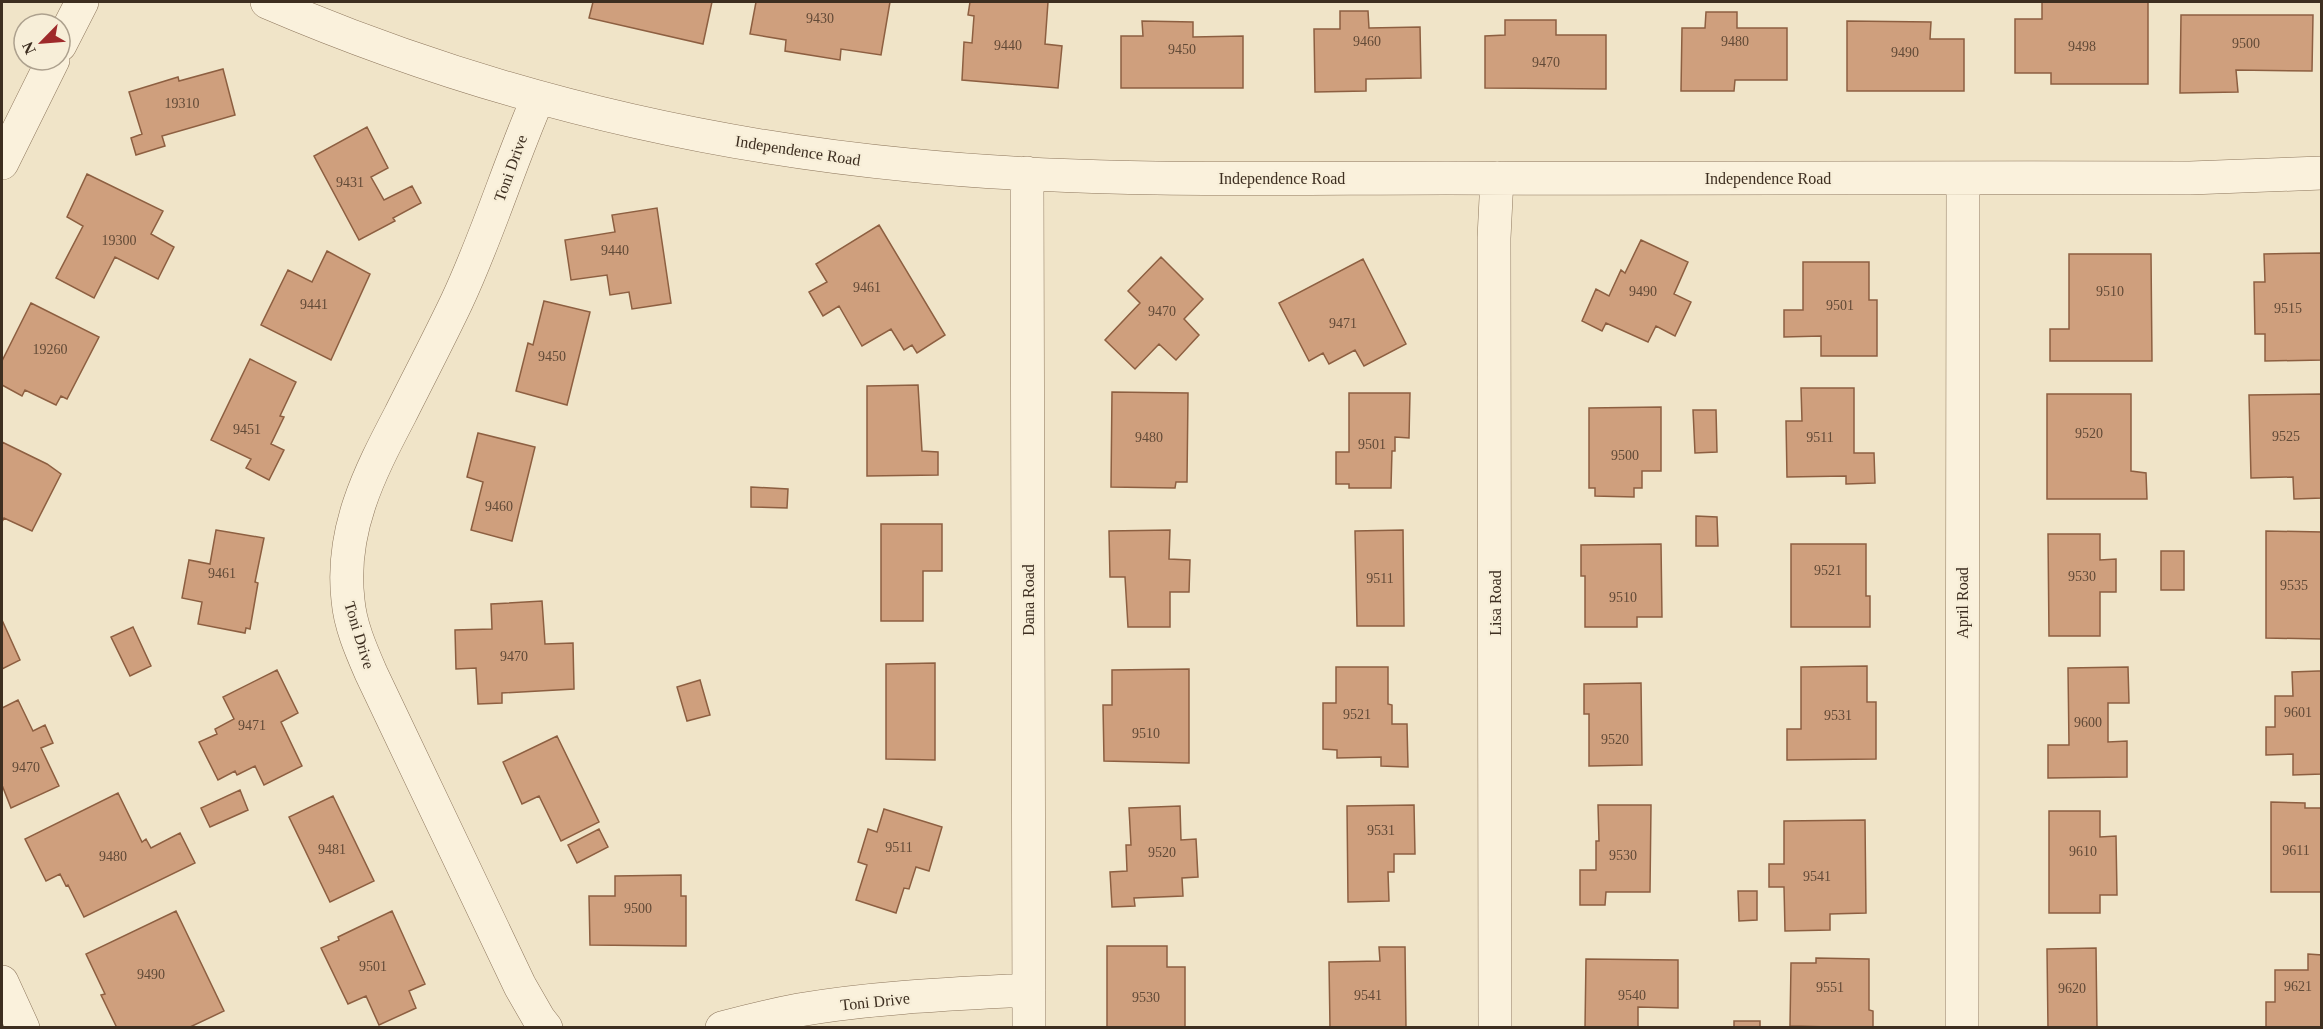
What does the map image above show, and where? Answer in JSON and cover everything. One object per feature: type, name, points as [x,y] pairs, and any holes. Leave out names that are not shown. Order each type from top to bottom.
[{"type":"street","points":[[72,22],[82,2]]},
{"type":"street","name":"Independence Road","points":[[267,2],[387,50],[538,98],[680,130],[815,153],[909,165],[1027,173],[1227,178],[2190,178],[2322,173]]},
{"type":"street","points":[[2,163],[47,72]]},
{"type":"street","name":"Toni Drive","points":[[538,98],[457,301],[362,491],[348,543],[346,583],[352,620],[370,673],[520,986],[538,1019],[546,1028]]},
{"type":"street","name":"Dana Road","points":[[1027,173],[1029,1028]]},
{"type":"street","name":"Lisa Road","points":[[1495,1028],[1494,238],[1497,178]]},
{"type":"street","name":"April Road","points":[[1962,1028],[1963,178]]},
{"type":"street","points":[[2,982],[23,1028]]},
{"type":"street","name":"Toni Drive","points":[[722,1028],[800,1010],[838,1005],[916,997],[1029,990]]},
{"type":"building","points":[[593,2],[712,2],[703,44],[589,18]]},
{"type":"building","points":[[756,2],[890,2],[881,55],[841,49],[840,60],[785,51],[786,40],[750,34]]},
{"type":"building","points":[[970,2],[1048,2],[1045,44],[1062,46],[1058,88],[962,80],[964,42],[972,43],[974,16],[968,15]]},
{"type":"building","points":[[2042,2],[2148,2],[2148,84],[2051,84],[2051,73],[2015,73],[2015,19],[2042,19]]},
{"type":"building","points":[[1340,11],[1368,11],[1369,28],[1420,27],[1421,78],[1366,79],[1366,91],[1315,92],[1314,29],[1340,29]]},
{"type":"building","points":[[1706,12],[1737,12],[1737,28],[1787,28],[1787,80],[1735,80],[1734,91],[1681,91],[1682,28],[1705,28]]},
{"type":"building","points":[[2181,15],[2313,15],[2312,71],[2236,70],[2238,92],[2180,93]]},
{"type":"building","points":[[1505,20],[1556,20],[1556,35],[1606,35],[1606,89],[1485,88],[1485,36],[1505,35]]},
{"type":"building","points":[[1142,21],[1193,22],[1193,37],[1243,36],[1243,88],[1121,88],[1121,36],[1143,36]]},
{"type":"building","points":[[1847,21],[1931,22],[1930,39],[1964,39],[1964,91],[1847,91]]},
{"type":"building","points":[[223,69],[235,115],[162,136],[165,146],[136,155],[131,138],[142,134],[129,92],[178,77],[179,81]]},
{"type":"building","points":[[367,127],[388,168],[371,177],[384,200],[412,186],[421,203],[393,218],[395,221],[359,240],[314,156]]},
{"type":"building","points":[[87,174],[163,211],[151,234],[174,247],[158,279],[115,257],[94,298],[56,278],[83,226],[67,217]]},
{"type":"building","points":[[657,208],[671,303],[632,309],[629,292],[610,295],[607,275],[571,280],[565,240],[615,232],[612,215]]},
{"type":"building","points":[[879,225],[945,335],[917,353],[912,345],[904,350],[891,329],[862,346],[839,306],[823,316],[809,292],[827,282],[816,264]]},
{"type":"building","points":[[1641,240],[1688,262],[1674,294],[1691,302],[1675,336],[1656,326],[1648,342],[1606,323],[1602,331],[1582,321],[1596,289],[1609,296],[1621,270],[1625,273]]},
{"type":"building","points":[[327,251],[370,274],[331,360],[261,325],[288,270],[312,282]]},
{"type":"building","points":[[2322,253],[2322,360],[2265,361],[2265,334],[2255,334],[2254,282],[2265,282],[2264,254]]},
{"type":"building","points":[[2069,254],[2151,254],[2152,361],[2050,361],[2050,329],[2069,329]]},
{"type":"building","points":[[1161,257],[1203,299],[1184,319],[1199,335],[1176,360],[1159,344],[1135,369],[1105,340],[1140,303],[1128,291]]},
{"type":"building","points":[[1363,259],[1406,344],[1364,366],[1355,350],[1329,364],[1323,353],[1309,361],[1279,303]]},
{"type":"building","points":[[1803,262],[1869,262],[1869,300],[1877,300],[1877,356],[1821,356],[1821,336],[1784,337],[1784,310],[1803,310]]},
{"type":"building","points":[[544,301],[590,312],[567,405],[516,391],[528,343],[533,345]]},
{"type":"building","points":[[31,303],[99,337],[67,399],[61,396],[56,405],[25,390],[22,396],[2,385],[2,361]]},
{"type":"building","points":[[250,359],[296,382],[280,416],[284,417],[271,444],[284,450],[269,480],[246,468],[251,459],[211,440]]},
{"type":"building","points":[[918,385],[922,451],[938,452],[938,475],[867,476],[867,386]]},
{"type":"building","points":[[1801,388],[1854,388],[1854,453],[1874,453],[1875,483],[1846,484],[1846,476],[1787,477],[1786,421],[1802,421]]},
{"type":"building","points":[[1112,392],[1188,393],[1187,482],[1176,482],[1175,488],[1111,487]]},
{"type":"building","points":[[1349,393],[1410,393],[1409,438],[1395,437],[1395,451],[1392,451],[1391,488],[1349,488],[1349,484],[1336,484],[1336,452],[1349,452]]},
{"type":"building","points":[[2047,394],[2131,394],[2131,471],[2146,473],[2147,499],[2047,499]]},
{"type":"building","points":[[2322,394],[2322,498],[2294,499],[2293,477],[2251,478],[2249,395]]},
{"type":"building","points":[[1661,407],[1661,471],[1642,471],[1642,488],[1634,488],[1634,497],[1595,496],[1595,488],[1589,488],[1589,408]]},
{"type":"building","points":[[1693,410],[1716,410],[1717,452],[1695,453]]},
{"type":"building","points":[[478,433],[535,447],[512,541],[471,530],[483,482],[467,477]]},
{"type":"building","points":[[2,442],[47,464],[61,474],[32,531],[4,518],[2,522]]},
{"type":"building","points":[[751,487],[788,489],[787,508],[751,507]]},
{"type":"building","points":[[1696,516],[1717,517],[1718,546],[1696,546]]},
{"type":"building","points":[[881,524],[942,524],[942,571],[923,571],[923,621],[881,621]]},
{"type":"building","points":[[216,530],[264,538],[255,582],[258,583],[250,629],[246,628],[245,633],[198,624],[202,602],[182,598],[189,560],[210,564]]},
{"type":"building","points":[[1170,530],[1169,559],[1190,560],[1189,592],[1170,592],[1170,627],[1128,627],[1125,577],[1110,577],[1109,531]]},
{"type":"building","points":[[1403,530],[1404,626],[1357,626],[1355,531]]},
{"type":"building","points":[[2266,531],[2322,532],[2322,639],[2266,638]]},
{"type":"building","points":[[2048,534],[2100,534],[2100,560],[2116,559],[2116,592],[2100,592],[2100,636],[2049,636]]},
{"type":"building","points":[[1661,544],[1662,617],[1637,617],[1637,627],[1585,627],[1585,576],[1581,576],[1581,545]]},
{"type":"building","points":[[1791,544],[1866,544],[1866,596],[1870,596],[1870,627],[1791,627]]},
{"type":"building","points":[[2161,551],[2184,551],[2184,590],[2161,590]]},
{"type":"building","points":[[542,601],[545,644],[573,643],[574,689],[502,693],[502,703],[478,704],[476,668],[456,669],[455,630],[492,629],[491,604]]},
{"type":"building","points":[[2,620],[20,660],[2,669]]},
{"type":"building","points":[[133,627],[151,666],[130,676],[111,637]]},
{"type":"building","points":[[935,663],[935,760],[886,759],[886,664]]},
{"type":"building","points":[[1867,666],[1867,702],[1876,702],[1876,759],[1787,760],[1787,729],[1801,729],[1801,667]]},
{"type":"building","points":[[1336,667],[1388,667],[1388,704],[1392,705],[1392,724],[1407,724],[1408,767],[1381,766],[1381,757],[1337,758],[1337,750],[1323,749],[1323,703],[1336,703]]},
{"type":"building","points":[[2128,667],[2129,703],[2108,703],[2108,742],[2127,741],[2127,777],[2048,778],[2048,745],[2069,745],[2068,668]]},
{"type":"building","points":[[1189,669],[1189,763],[1104,761],[1103,705],[1112,705],[1112,670]]},
{"type":"building","points":[[277,670],[298,713],[281,722],[302,766],[264,785],[255,766],[237,775],[235,771],[218,780],[199,742],[217,734],[215,729],[234,719],[223,697]]},
{"type":"building","points":[[2322,671],[2322,774],[2293,775],[2293,754],[2266,755],[2266,727],[2275,727],[2275,696],[2293,696],[2292,672]]},
{"type":"building","points":[[700,680],[710,715],[687,721],[677,687]]},
{"type":"building","points":[[1641,683],[1642,765],[1589,766],[1589,714],[1584,714],[1584,684]]},
{"type":"building","points":[[18,700],[33,731],[45,725],[53,743],[41,748],[59,786],[11,808],[2,785],[2,708]]},
{"type":"building","points":[[557,736],[599,822],[561,841],[539,796],[522,804],[503,762]]},
{"type":"building","points":[[240,790],[248,810],[210,827],[201,808]]},
{"type":"building","points":[[118,793],[142,842],[146,839],[151,848],[180,833],[195,863],[84,917],[60,874],[46,881],[25,839]]},
{"type":"building","points":[[333,796],[374,881],[330,902],[289,817]]},
{"type":"building","points":[[2271,802],[2305,803],[2305,808],[2322,808],[2322,892],[2271,892]]},
{"type":"building","points":[[1414,805],[1415,854],[1394,854],[1394,872],[1388,872],[1389,901],[1348,902],[1347,806]]},
{"type":"building","points":[[1598,805],[1651,805],[1650,892],[1606,892],[1605,905],[1580,905],[1580,870],[1596,870],[1596,841],[1599,841]]},
{"type":"building","points":[[1180,806],[1181,840],[1196,839],[1198,877],[1182,878],[1183,896],[1134,898],[1135,906],[1112,907],[1110,872],[1127,871],[1126,845],[1131,845],[1129,808]]},
{"type":"building","points":[[884,809],[942,827],[929,871],[916,867],[909,889],[904,888],[896,913],[856,900],[867,865],[858,862],[868,829],[877,832]]},
{"type":"building","points":[[2049,811],[2100,811],[2100,837],[2116,836],[2117,895],[2100,895],[2100,913],[2049,913]]},
{"type":"building","points":[[1865,820],[1866,913],[1830,914],[1830,930],[1785,931],[1784,887],[1769,887],[1769,864],[1784,864],[1784,821]]},
{"type":"building","points":[[599,829],[608,847],[577,863],[568,845]]},
{"type":"building","points":[[681,875],[681,896],[686,896],[686,946],[590,945],[589,896],[615,896],[615,876]]},
{"type":"building","points":[[1738,891],[1757,891],[1757,920],[1739,921]]},
{"type":"building","points":[[176,911],[224,1011],[188,1028],[117,1028],[101,995],[105,994],[86,954]]},
{"type":"building","points":[[392,911],[425,984],[409,991],[416,1008],[379,1025],[366,996],[348,1004],[321,948],[339,940],[338,937]]},
{"type":"building","points":[[1107,946],[1167,946],[1167,967],[1185,967],[1185,1028],[1107,1028]]},
{"type":"building","points":[[1379,947],[1405,947],[1406,1028],[1330,1028],[1329,962],[1380,961]]},
{"type":"building","points":[[2096,948],[2097,1028],[2048,1028],[2047,949]]},
{"type":"building","points":[[2308,954],[2322,955],[2322,1028],[2266,1028],[2266,1002],[2275,1002],[2275,970],[2308,970]]},
{"type":"building","points":[[1816,958],[1869,959],[1869,1010],[1873,1011],[1873,1028],[1790,1026],[1791,963],[1816,963]]},
{"type":"building","points":[[1586,959],[1678,960],[1678,1008],[1638,1007],[1638,1028],[1585,1028]]},
{"type":"building","points":[[1734,1021],[1760,1021],[1760,1028],[1734,1028]]}]
